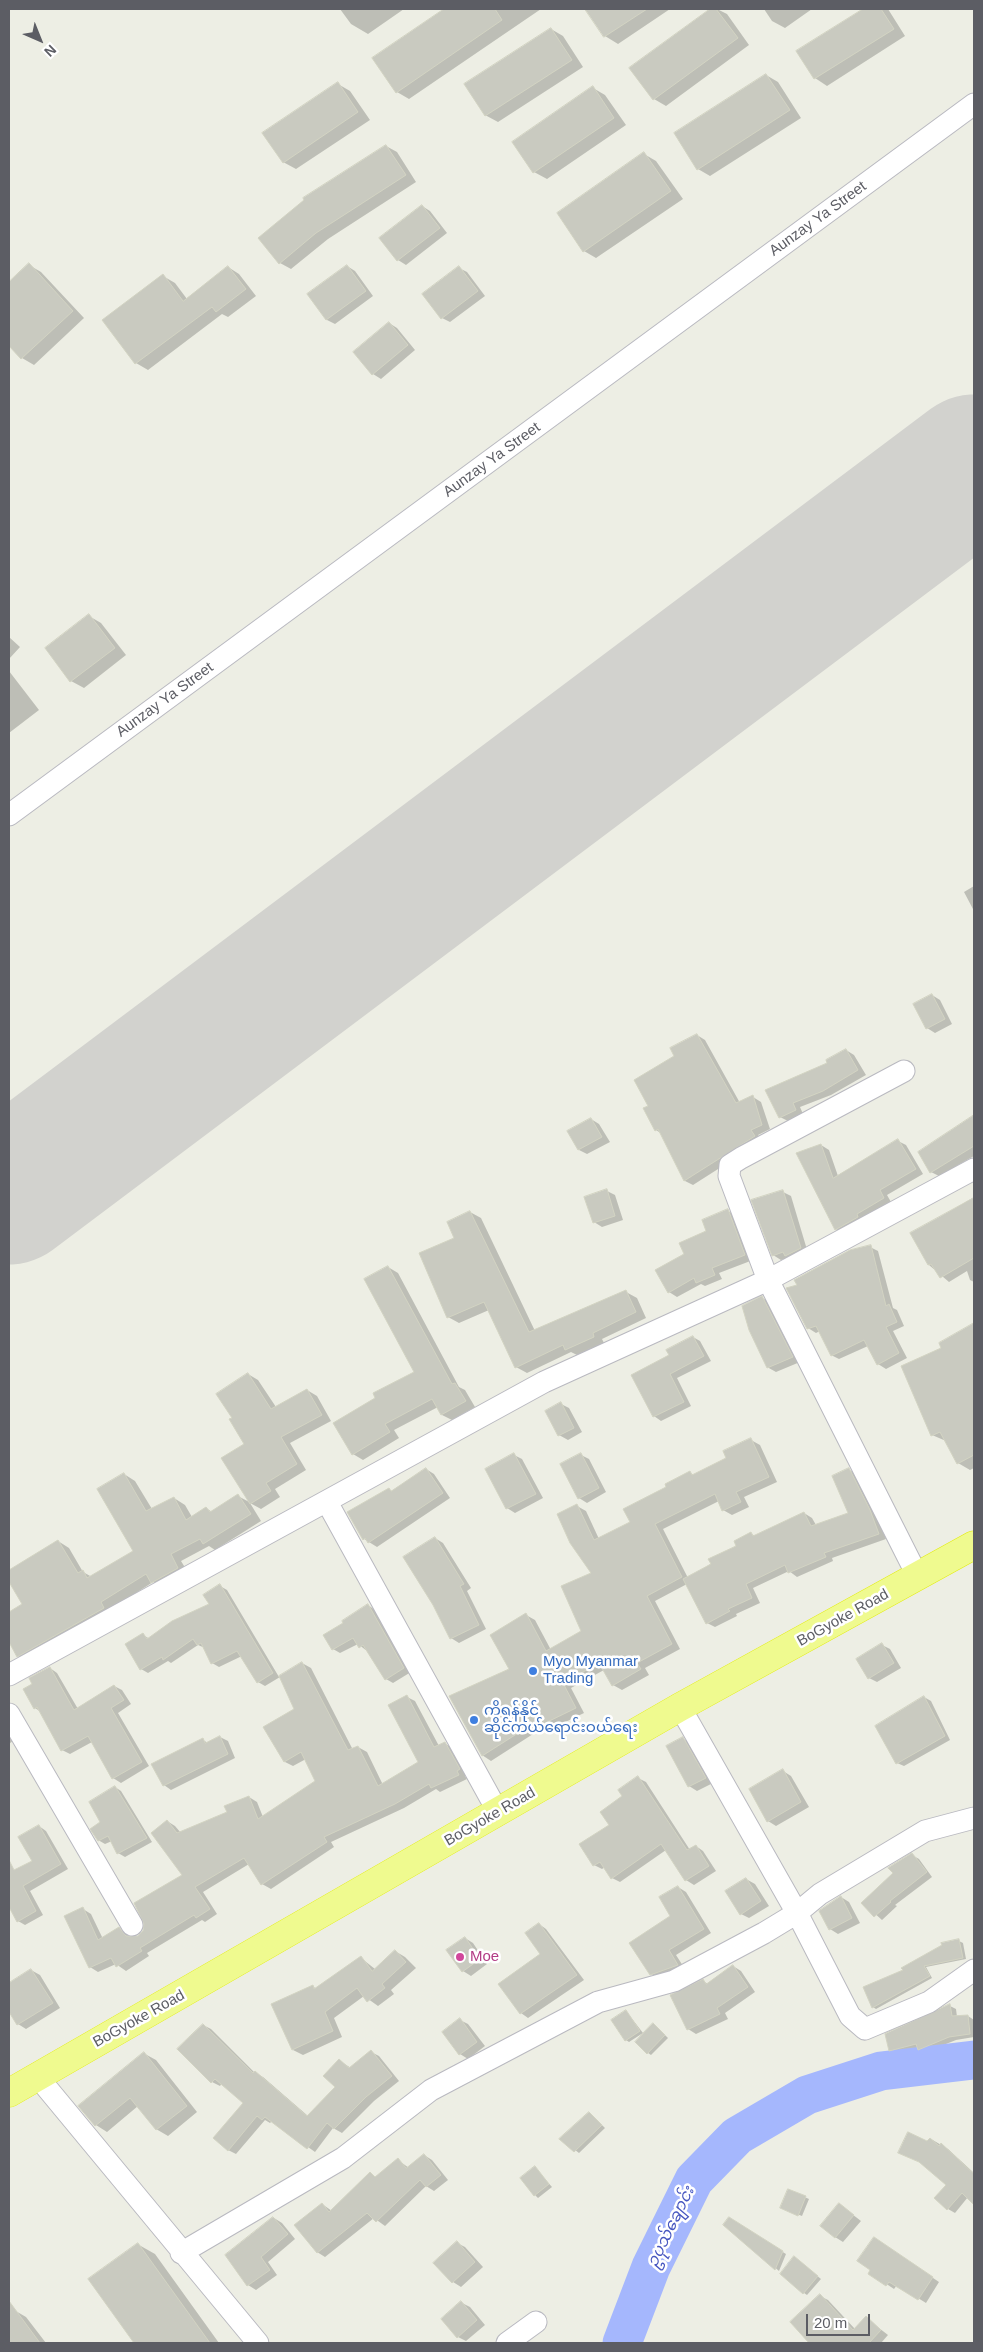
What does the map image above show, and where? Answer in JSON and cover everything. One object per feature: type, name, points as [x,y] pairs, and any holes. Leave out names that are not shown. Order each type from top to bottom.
[{"type":"highway","name":"BoGyoke Road","points":[[9,2093],[178,1998],[680,1707],[974,1545]]},
{"type":"street","name":"Aunzay Ya Street","points":[[9,815],[974,104]]},
{"type":"street","points":[[904,1071],[730,1165],[729,1176],[768,1280],[918,1577]]},
{"type":"street","points":[[9,1675],[544,1382],[768,1280],[974,1169]]},
{"type":"street","points":[[327,1502],[498,1812]]},
{"type":"street","points":[[680,1707],[798,1913],[850,2016],[865,2029],[929,2002],[974,1970]]},
{"type":"street","points":[[9,1714],[132,1925]]},
{"type":"street","points":[[181,2253],[343,2158],[431,2090],[598,2002],[674,1981],[798,1913],[820,1894],[925,1830],[974,1818]]},
{"type":"street","points":[[37,2076],[181,2253],[258,2343]]},
{"type":"street","points":[[507,2343],[536,2322]]},
{"type":"building","points":[[444,9],[495,9],[502,20],[396,93],[372,58]]},
{"type":"building","points":[[585,9],[647,9],[604,37]]},
{"type":"building","points":[[710,9],[716,9],[738,38],[653,100],[629,68]]},
{"type":"building","points":[[863,9],[881,9],[894,29],[814,79],[796,51]]},
{"type":"building","points":[[551,28],[572,60],[485,116],[464,84]]},
{"type":"building","points":[[766,74],[790,110],[697,170],[674,133]]},
{"type":"building","points":[[338,82],[358,112],[283,163],[262,133]]},
{"type":"building","points":[[593,86],[614,118],[533,173],[512,142]]},
{"type":"building","points":[[386,145],[406,175],[316,233],[279,264],[258,238],[304,200],[303,198]]},
{"type":"building","points":[[644,152],[671,191],[583,252],[557,213]]},
{"type":"building","points":[[422,205],[440,228],[397,261],[379,238]]},
{"type":"building","points":[[29,263],[73,311],[21,359],[9,346],[9,282]]},
{"type":"building","points":[[347,265],[366,291],[326,320],[307,294]]},
{"type":"building","points":[[228,266],[246,289],[216,312],[212,307],[135,364],[102,320],[163,274],[183,301]]},
{"type":"building","points":[[459,266],[478,291],[441,319],[422,294]]},
{"type":"building","points":[[389,322],[408,345],[372,375],[353,352]]},
{"type":"building","points":[[89,614],[115,648],[70,682],[45,648]]},
{"type":"building","points":[[932,994],[945,1019],[926,1029],[913,1004]]},
{"type":"building","points":[[697,1034],[736,1103],[753,1095],[762,1125],[751,1130],[755,1136],[684,1181],[658,1129],[655,1131],[643,1108],[648,1106],[634,1080],[674,1056],[670,1048]]},
{"type":"building","points":[[846,1049],[858,1070],[823,1091],[793,1103],[796,1110],[779,1118],[765,1090],[827,1063],[826,1060]]},
{"type":"building","points":[[974,1115],[974,1146],[930,1173],[918,1152]]},
{"type":"building","points":[[591,1118],[602,1137],[578,1150],[567,1131]]},
{"type":"building","points":[[898,1139],[916,1169],[880,1190],[884,1198],[857,1214],[858,1217],[835,1230],[796,1153],[821,1144],[833,1178]]},
{"type":"building","points":[[607,1189],[615,1216],[593,1223],[584,1197]]},
{"type":"building","points":[[783,1190],[801,1248],[785,1256],[783,1252],[772,1256],[751,1200]]},
{"type":"building","points":[[974,1198],[974,1258],[940,1278],[931,1264],[928,1265],[910,1233]]},
{"type":"building","points":[[728,1209],[745,1255],[712,1268],[715,1275],[696,1283],[694,1278],[668,1293],[655,1270],[684,1254],[679,1243],[706,1231],[702,1220]]},
{"type":"building","points":[[470,1211],[529,1332],[626,1290],[636,1312],[593,1333],[594,1337],[565,1350],[563,1345],[515,1368],[484,1302],[447,1318],[419,1253],[454,1238],[447,1222]]},
{"type":"building","points":[[871,1245],[886,1306],[889,1304],[897,1322],[886,1327],[899,1353],[877,1365],[864,1340],[831,1356],[816,1326],[807,1329],[786,1288],[797,1285],[794,1280],[850,1250]]},
{"type":"building","points":[[388,1266],[452,1384],[455,1383],[466,1401],[441,1415],[432,1399],[385,1424],[390,1432],[352,1455],[333,1423],[375,1398],[373,1393],[414,1372],[364,1279]]},
{"type":"building","points":[[762,1296],[793,1357],[767,1368],[749,1330],[742,1306]]},
{"type":"building","points":[[974,1323],[974,1455],[957,1464],[940,1432],[931,1436],[901,1366],[941,1348],[939,1343]]},
{"type":"building","points":[[693,1336],[704,1356],[670,1374],[684,1402],[653,1417],[631,1375],[669,1355],[666,1350]]},
{"type":"building","points":[[248,1373],[271,1409],[307,1389],[322,1415],[281,1437],[297,1464],[266,1483],[271,1491],[250,1504],[221,1458],[244,1444],[229,1419],[232,1418],[216,1394]]},
{"type":"building","points":[[561,1402],[574,1428],[558,1436],[545,1411]]},
{"type":"building","points":[[751,1438],[769,1477],[736,1492],[741,1502],[722,1511],[715,1494],[655,1524],[682,1577],[647,1596],[672,1644],[637,1663],[641,1669],[612,1686],[599,1663],[563,1683],[576,1708],[539,1726],[537,1721],[482,1756],[449,1696],[509,1669],[490,1635],[526,1613],[546,1651],[581,1631],[561,1586],[591,1573],[570,1543],[557,1514],[577,1504],[594,1540],[630,1522],[623,1509],[666,1487],[665,1484],[690,1471],[692,1475],[726,1458],[723,1451]]},
{"type":"building","points":[[514,1453],[536,1494],[506,1509],[485,1469]]},
{"type":"building","points":[[581,1453],[599,1488],[578,1499],[560,1464]]},
{"type":"building","points":[[426,1468],[443,1493],[368,1543],[365,1538],[363,1540],[347,1512],[389,1488],[391,1491]]},
{"type":"building","points":[[849,1468],[870,1510],[879,1534],[824,1553],[826,1557],[788,1573],[785,1565],[746,1584],[752,1598],[728,1609],[730,1611],[706,1624],[683,1579],[711,1564],[708,1559],[736,1546],[734,1541],[751,1532],[753,1536],[804,1512],[811,1526],[848,1513],[832,1476]]},
{"type":"building","points":[[124,1473],[146,1511],[174,1497],[186,1520],[206,1507],[210,1512],[238,1494],[251,1514],[203,1544],[200,1539],[171,1554],[178,1568],[151,1583],[146,1574],[101,1602],[104,1608],[17,1657],[9,1642],[9,1612],[22,1604],[9,1582],[9,1570],[58,1540],[78,1573],[83,1570],[87,1578],[133,1551],[97,1489]]},
{"type":"building","points":[[435,1537],[464,1584],[460,1586],[479,1625],[450,1639],[433,1605],[403,1557]]},
{"type":"building","points":[[220,1584],[273,1673],[257,1683],[237,1651],[211,1664],[201,1643],[197,1645],[193,1639],[163,1660],[162,1657],[140,1670],[125,1644],[143,1633],[147,1639],[172,1621],[209,1604],[203,1595]]},
{"type":"building","points":[[368,1604],[404,1668],[385,1680],[363,1645],[359,1648],[353,1638],[332,1650],[323,1635]]},
{"type":"building","points":[[882,1643],[894,1663],[868,1679],[856,1659]]},
{"type":"building","points":[[302,1662],[348,1750],[358,1746],[378,1786],[418,1762],[388,1705],[407,1695],[434,1747],[445,1742],[460,1769],[457,1771],[459,1775],[431,1788],[429,1784],[395,1804],[324,1837],[327,1842],[261,1885],[244,1858],[195,1887],[210,1909],[196,1918],[194,1915],[140,1948],[142,1951],[116,1967],[111,1958],[89,1968],[64,1916],[83,1907],[98,1940],[119,1927],[126,1936],[138,1936],[143,1931],[144,1924],[134,1903],[182,1875],[151,1833],[167,1820],[177,1833],[227,1812],[224,1806],[249,1796],[258,1819],[315,1781],[301,1752],[284,1762],[263,1727],[294,1709],[279,1676]]},
{"type":"building","points":[[50,1667],[74,1710],[114,1685],[124,1700],[111,1708],[142,1762],[112,1779],[88,1736],[61,1751],[37,1707],[34,1709],[23,1689],[32,1684],[29,1678]]},
{"type":"building","points":[[924,1696],[945,1736],[896,1764],[875,1726]]},
{"type":"building","points":[[220,1736],[228,1754],[163,1786],[151,1764],[203,1738],[205,1743]]},
{"type":"building","points":[[683,1737],[706,1778],[688,1787],[666,1746]]},
{"type":"building","points":[[783,1769],[801,1802],[767,1822],[749,1789]]},
{"type":"building","points":[[638,1776],[687,1850],[696,1845],[709,1866],[685,1881],[661,1844],[611,1879],[600,1862],[593,1866],[579,1844],[609,1825],[600,1812],[622,1796],[618,1790]]},
{"type":"building","points":[[115,1786],[147,1838],[117,1854],[108,1836],[98,1841],[90,1829],[100,1822],[89,1802]]},
{"type":"building","points":[[39,1825],[61,1864],[23,1886],[36,1911],[17,1922],[9,1907],[9,1860],[14,1870],[32,1861],[18,1837]]},
{"type":"building","points":[[912,1853],[927,1872],[890,1901],[874,1917],[861,1903],[893,1873],[888,1868]]},
{"type":"building","points":[[746,1878],[761,1901],[740,1915],[725,1891]]},
{"type":"building","points":[[678,1886],[704,1929],[669,1950],[678,1965],[650,1975],[629,1943],[670,1916],[659,1897]]},
{"type":"building","points":[[841,1896],[852,1918],[829,1930],[819,1911]]},
{"type":"building","points":[[539,1923],[577,1975],[520,2014],[498,1984],[540,1954],[525,1933]]},
{"type":"building","points":[[465,1937],[480,1959],[462,1972],[446,1950]]},
{"type":"building","points":[[959,1939],[963,1958],[924,1966],[930,1976],[872,2008],[863,1987],[903,1970],[901,1968],[942,1945],[941,1943]]},
{"type":"building","points":[[395,1950],[406,1962],[382,1984],[385,1988],[367,2002],[357,1988],[325,2012],[333,2031],[292,2050],[271,2004],[313,1985],[314,1989],[361,1956],[372,1971]]},
{"type":"building","points":[[733,1965],[748,1987],[717,2008],[720,2014],[687,2030],[670,1995],[703,1979],[706,1984]]},
{"type":"building","points":[[31,1969],[53,2003],[17,2025],[9,2012],[9,1983]]},
{"type":"building","points":[[950,2004],[952,2016],[968,2015],[970,2034],[949,2037],[918,2050],[916,2044],[889,2051],[885,2034]]},
{"type":"building","points":[[626,2010],[640,2031],[625,2041],[611,2020]]},
{"type":"building","points":[[460,2018],[477,2042],[459,2055],[442,2032]]},
{"type":"building","points":[[653,2023],[665,2035],[647,2054],[635,2042]]},
{"type":"building","points":[[203,2024],[253,2073],[255,2071],[307,2116],[335,2087],[323,2076],[339,2059],[349,2068],[371,2050],[392,2076],[366,2097],[334,2129],[327,2123],[307,2149],[265,2117],[262,2120],[257,2116],[228,2151],[213,2138],[243,2103],[215,2079],[211,2083],[177,2049]]},
{"type":"building","points":[[144,2052],[187,2106],[156,2130],[130,2098],[95,2126],[78,2106]]},
{"type":"building","points":[[589,2112],[602,2125],[574,2152],[559,2139]]},
{"type":"building","points":[[908,2132],[927,2141],[930,2138],[939,2146],[941,2143],[974,2174],[974,2205],[962,2193],[947,2210],[934,2198],[946,2185],[919,2162],[898,2153]]},
{"type":"building","points":[[424,2154],[441,2175],[426,2187],[420,2180],[376,2222],[367,2213],[317,2253],[294,2225],[322,2203],[329,2212],[370,2172],[375,2177],[398,2158],[406,2168]]},
{"type":"building","points":[[535,2166],[549,2184],[534,2196],[520,2178]]},
{"type":"building","points":[[788,2189],[806,2196],[798,2216],[780,2208]]},
{"type":"building","points":[[839,2203],[854,2215],[835,2238],[820,2226]]},
{"type":"building","points":[[273,2217],[288,2234],[261,2257],[270,2270],[247,2286],[225,2255]]},
{"type":"building","points":[[729,2217],[783,2251],[775,2270],[723,2225]]},
{"type":"building","points":[[874,2237],[933,2277],[918,2300],[889,2282],[886,2286],[868,2274],[870,2270],[857,2261]]},
{"type":"building","points":[[457,2241],[475,2262],[452,2283],[433,2263]]},
{"type":"building","points":[[138,2243],[210,2343],[134,2343],[88,2279]]},
{"type":"building","points":[[794,2256],[818,2276],[803,2294],[780,2274]]},
{"type":"building","points":[[820,2294],[853,2330],[866,2316],[881,2330],[869,2343],[809,2343],[790,2322]]},
{"type":"building","points":[[9,2301],[40,2343],[9,2343]]},
{"type":"building","points":[[461,2301],[477,2320],[457,2338],[441,2319]]},
{"type":"waterway","name":"ဥပုသ်ချောင်း","points":[[622,2343],[651,2267],[694,2180],[737,2136],[807,2095],[881,2071],[974,2060]]},
{"type":"runway","points":[[9,1192],[974,467]]},
{"type":"place","name":"Myo Myanmar Trading","points":[[533,1671]]},
{"type":"place","name":"ကိုရန်နိုင် ဆိုင်ကယ်ရောင်းဝယ်ရေး","points":[[474,1720]]},
{"type":"place","name":"Moe","points":[[460,1957]]}]
